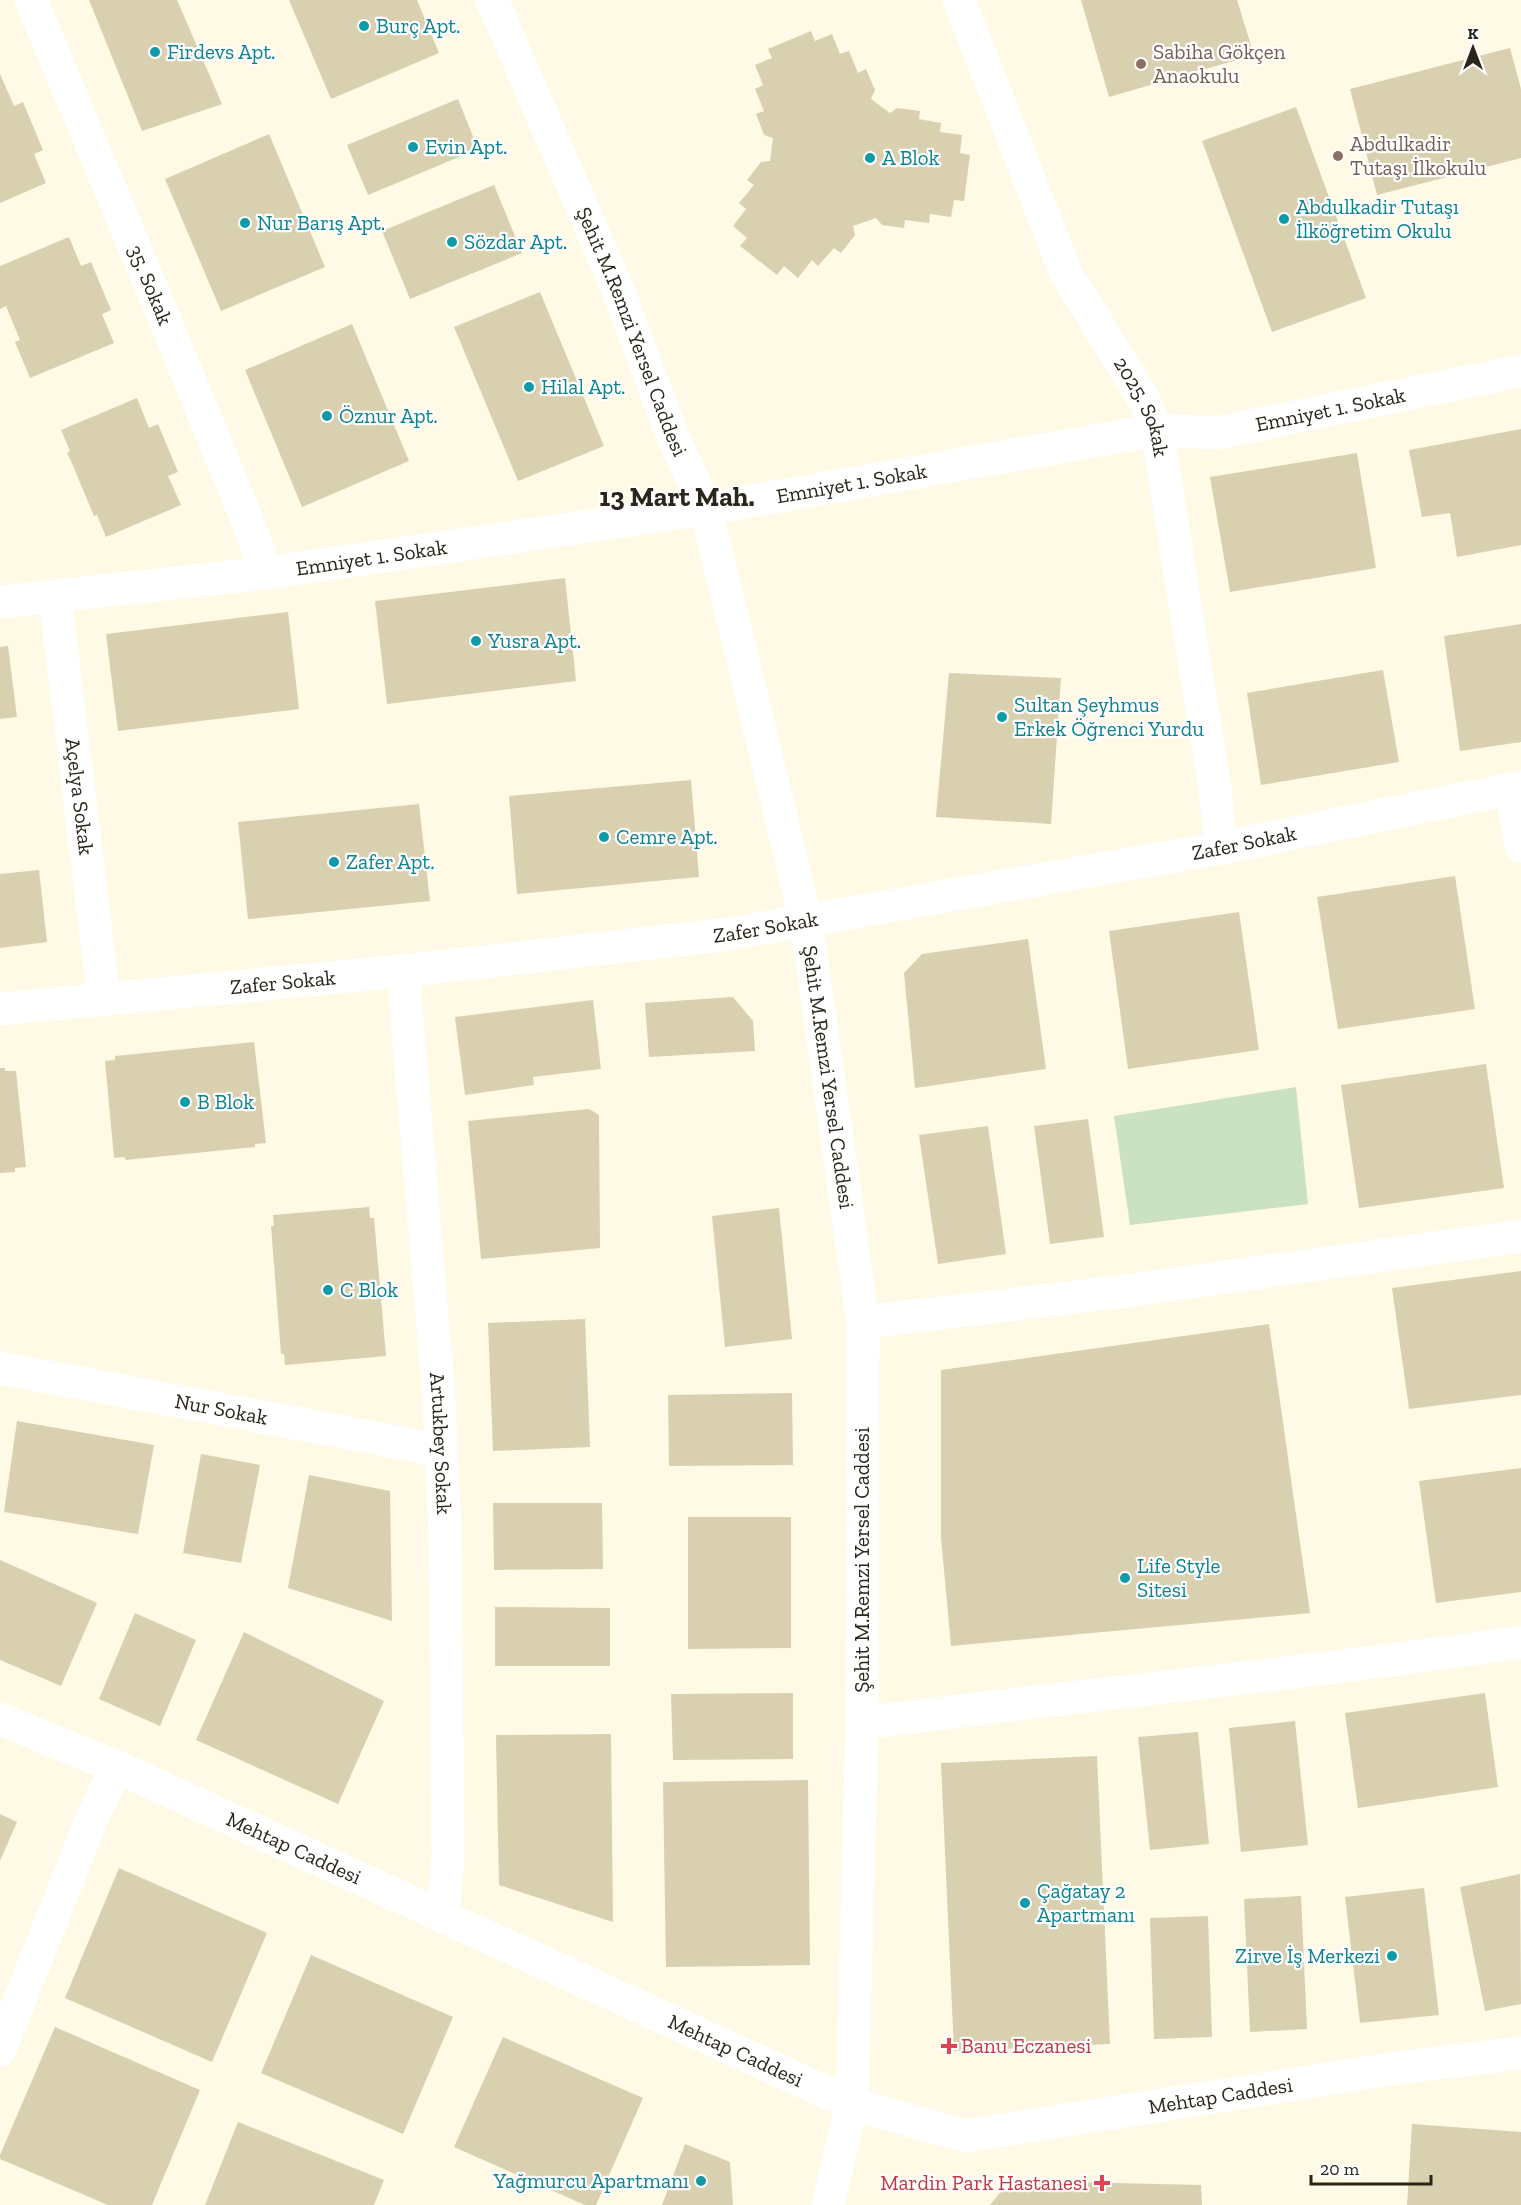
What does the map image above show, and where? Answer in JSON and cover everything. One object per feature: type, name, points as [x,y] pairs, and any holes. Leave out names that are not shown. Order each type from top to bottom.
[{"type":"street","name":"35. Sokak","points":[[31,0],[246,517],[267,573]]},
{"type":"street","name":"Şehit M.Remzi Yersel Caddesi","points":[[492,0],[618,290],[673,437],[706,509],[806,920],[863,1322],[862,1723],[852,2104],[828,2205]]},
{"type":"street","name":"2025. Sokak","points":[[959,0],[1066,273],[1143,398],[1157,429],[1216,796],[1221,848]]},
{"type":"street","name":"Emniyet 1. Sokak","points":[[0,603],[267,573],[706,509],[1157,429],[1216,433],[1521,371]]},
{"type":"street","name":"Açelya Sokak","points":[[55,596],[104,999]]},
{"type":"street","name":"Zafer Sokak","points":[[0,1009],[404,971],[729,934],[1221,848],[1517,788]]},
{"type":"street","points":[[1517,788],[1521,846]]},
{"type":"street","name":"Artukbey Sokak","points":[[404,971],[439,1400],[446,1534],[448,1855],[443,1916]]},
{"type":"street","points":[[863,1322],[1119,1292],[1521,1236]]},
{"type":"street","name":"Nur Sokak","points":[[0,1368],[402,1443],[441,1453]]},
{"type":"street","points":[[862,1723],[1048,1699],[1400,1660],[1521,1642]]},
{"type":"street","name":"Mehtap Caddesi","points":[[0,1719],[117,1767],[852,2104],[965,2136],[1404,2067],[1521,2053]]},
{"type":"street","points":[[0,2050],[93,1816],[117,1767]]},
{"type":"green space","points":[[1296,1087],[1308,1204],[1130,1225],[1114,1116]]},
{"type":"building","name":"Firdevs Apt.","points":[[89,0],[177,0],[222,104],[142,131]]},
{"type":"building","name":"Burç Apt.","points":[[289,0],[417,0],[439,53],[331,99]]},
{"type":"building","points":[[1081,0],[1237,0],[1254,55],[1109,97]]},
{"type":"building","name":"A Blok","points":[[811,31],[815,41],[832,34],[840,54],[849,51],[858,73],[866,69],[875,90],[871,99],[890,113],[897,108],[920,111],[919,119],[941,123],[940,132],[962,135],[960,153],[970,155],[964,201],[954,200],[951,217],[930,214],[929,223],[905,220],[904,228],[882,225],[876,218],[853,226],[855,235],[841,253],[834,248],[818,266],[812,260],[798,278],[784,266],[777,275],[740,246],[747,238],[733,226],[746,209],[739,203],[754,185],[747,180],[761,162],[770,161],[773,138],[764,135],[756,114],[764,111],[755,89],[763,85],[755,65],[772,58],[768,49]]},
{"type":"building","points":[[1510,48],[1521,89],[1521,158],[1377,195],[1350,89]]},
{"type":"building","points":[[0,74],[14,106],[23,102],[43,150],[34,154],[46,183],[0,203]]},
{"type":"building","name":"Evin Apt.","points":[[458,99],[478,149],[368,195],[347,145]]},
{"type":"building","name":"Abdulkadir Tutaşı İlköğretim Okulu","points":[[1296,107],[1366,298],[1272,332],[1202,141]]},
{"type":"building","name":"Nur Barış Apt.","points":[[269,134],[325,267],[221,311],[165,179]]},
{"type":"building","name":"Sözdar Apt.","points":[[494,185],[522,253],[410,299],[382,231]]},
{"type":"building","points":[[69,237],[81,266],[91,262],[111,310],[102,314],[114,343],[30,378],[15,342],[20,340],[6,306],[0,309],[0,266]]},
{"type":"building","name":"Hilal Apt.","points":[[540,292],[604,446],[518,481],[454,327]]},
{"type":"building","name":"Öznur Apt.","points":[[352,324],[409,461],[302,507],[245,370]]},
{"type":"building","points":[[137,398],[149,428],[158,424],[178,472],[168,476],[181,505],[106,537],[97,515],[94,516],[67,453],[70,451],[61,430]]},
{"type":"building","points":[[1521,429],[1521,545],[1457,557],[1450,513],[1422,517],[1409,450]]},
{"type":"building","points":[[1357,453],[1376,568],[1230,592],[1210,477]]},
{"type":"building","name":"Yusra Apt.","points":[[565,578],[576,681],[387,704],[375,601]]},
{"type":"building","points":[[288,612],[299,709],[118,731],[106,634]]},
{"type":"building","points":[[1521,624],[1521,742],[1460,751],[1444,636]]},
{"type":"building","points":[[8,646],[17,717],[0,719],[0,647]]},
{"type":"building","points":[[1383,670],[1399,762],[1261,785],[1247,693]]},
{"type":"building","name":"Sultan Şeyhmus Erkek Öğrenci Yurdu","points":[[949,673],[1061,678],[1051,824],[936,817]]},
{"type":"building","name":"Cemre Apt.","points":[[691,780],[699,877],[517,894],[509,796]]},
{"type":"building","name":"Zafer Apt.","points":[[419,804],[430,901],[248,919],[238,822]]},
{"type":"building","points":[[39,870],[47,942],[0,948],[0,874]]},
{"type":"building","points":[[1455,876],[1475,1009],[1338,1029],[1317,897]]},
{"type":"building","points":[[1239,912],[1259,1050],[1128,1069],[1109,931]]},
{"type":"building","points":[[1028,939],[1046,1069],[915,1088],[904,973],[922,954]]},
{"type":"building","points":[[733,997],[753,1021],[755,1051],[649,1057],[645,1003]]},
{"type":"building","points":[[593,1000],[601,1069],[533,1077],[534,1085],[465,1095],[455,1017]]},
{"type":"building","name":"B Blok","points":[[254,1042],[266,1143],[255,1144],[255,1147],[126,1160],[124,1157],[114,1158],[105,1061],[115,1060],[115,1056]]},
{"type":"building","points":[[1486,1064],[1504,1188],[1359,1208],[1341,1085]]},
{"type":"building","points":[[0,1068],[5,1068],[5,1071],[16,1071],[26,1167],[15,1168],[15,1172],[0,1173]]},
{"type":"building","points":[[589,1109],[599,1115],[600,1248],[481,1259],[468,1121]]},
{"type":"building","points":[[1088,1119],[1104,1237],[1050,1244],[1034,1126]]},
{"type":"building","points":[[988,1126],[1006,1254],[938,1264],[919,1135]]},
{"type":"building","name":"C Blok","points":[[369,1207],[370,1218],[374,1218],[386,1356],[285,1365],[284,1354],[281,1354],[271,1226],[274,1226],[273,1215]]},
{"type":"building","points":[[779,1208],[792,1339],[725,1347],[712,1216]]},
{"type":"building","points":[[1521,1271],[1521,1395],[1409,1409],[1392,1288]]},
{"type":"building","points":[[585,1319],[590,1447],[493,1451],[488,1323]]},
{"type":"building","points":[[1269,1324],[1310,1613],[951,1646],[941,1538],[941,1370]]},
{"type":"building","points":[[792,1393],[793,1465],[669,1466],[668,1395]]},
{"type":"building","points":[[17,1421],[154,1445],[138,1534],[4,1512]]},
{"type":"building","points":[[201,1454],[260,1465],[241,1563],[183,1553]]},
{"type":"building","points":[[1521,1468],[1521,1592],[1436,1603],[1419,1481]]},
{"type":"building","points":[[309,1475],[390,1491],[392,1621],[288,1588]]},
{"type":"building","points":[[493,1503],[602,1503],[603,1569],[494,1570]]},
{"type":"building","points":[[688,1517],[791,1517],[791,1648],[688,1649]]},
{"type":"building","points":[[0,1560],[97,1603],[61,1686],[0,1660]]},
{"type":"building","points":[[495,1607],[610,1608],[610,1666],[495,1666]]},
{"type":"building","points":[[135,1613],[196,1640],[160,1726],[99,1699]]},
{"type":"building","points":[[244,1632],[384,1701],[338,1804],[196,1740]]},
{"type":"building","points":[[793,1693],[793,1759],[673,1760],[671,1694]]},
{"type":"building","points":[[1485,1693],[1498,1787],[1358,1808],[1345,1713]]},
{"type":"building","points":[[1295,1721],[1308,1845],[1241,1852],[1229,1728]]},
{"type":"building","points":[[1198,1732],[1209,1844],[1150,1850],[1138,1737]]},
{"type":"building","points":[[611,1734],[613,1922],[499,1885],[496,1735]]},
{"type":"building","name":"Çağatay 2 Apartmanı","points":[[1097,1756],[1110,2044],[954,2051],[941,1763]]},
{"type":"building","points":[[808,1780],[810,1965],[666,1967],[663,1782]]},
{"type":"building","points":[[0,1814],[17,1822],[0,1861]]},
{"type":"building","points":[[119,1868],[267,1933],[212,2062],[65,1998]]},
{"type":"building","points":[[1520,1874],[1521,2004],[1485,2011],[1460,1887]]},
{"type":"building","name":"Zirve İş Merkezi","points":[[1424,1888],[1439,2015],[1360,2023],[1345,1897]]},
{"type":"building","points":[[1301,1896],[1307,2029],[1250,2032],[1244,1899]]},
{"type":"building","points":[[1208,1916],[1212,2037],[1154,2039],[1150,1918]]},
{"type":"building","points":[[311,1955],[453,2017],[403,2134],[261,2073]]},
{"type":"building","points":[[55,2027],[200,2090],[152,2205],[108,2205],[0,2159]]},
{"type":"building","points":[[503,2037],[643,2098],[596,2205],[585,2205],[454,2147]]},
{"type":"building","points":[[238,2122],[384,2180],[374,2205],[205,2205]]},
{"type":"building","points":[[1412,2124],[1521,2132],[1521,2205],[1407,2205]]},
{"type":"building","name":"Yağmurcu Apartmanı","points":[[685,2144],[730,2162],[733,2205],[662,2205]]},
{"type":"building","points":[[1026,2181],[1201,2185],[1202,2205],[990,2205],[1002,2190]]},
{"type":"place","name":"Burç Apt.","points":[[364,26]]},
{"type":"place","name":"Firdevs Apt.","points":[[155,52]]},
{"type":"place","name":"Sabiha Gökçen Anaokulu","points":[[1141,64]]},
{"type":"place","name":"Evin Apt.","points":[[413,147]]},
{"type":"place","name":"Abdulkadir Tutaşı İlkokulu","points":[[1338,156]]},
{"type":"place","name":"A Blok","points":[[870,158]]},
{"type":"place","name":"Abdulkadir Tutaşı İlköğretim Okulu","points":[[1284,219]]},
{"type":"place","name":"Nur Barış Apt.","points":[[245,223]]},
{"type":"place","name":"Sözdar Apt.","points":[[452,242]]},
{"type":"place","name":"Hilal Apt.","points":[[529,387]]},
{"type":"place","name":"Öznur Apt.","points":[[327,416]]},
{"type":"place","name":"Yusra Apt.","points":[[476,641]]},
{"type":"place","name":"Sultan Şeyhmus Erkek Öğrenci Yurdu","points":[[1002,717]]},
{"type":"place","name":"Cemre Apt.","points":[[604,837]]},
{"type":"place","name":"Zafer Apt.","points":[[334,862]]},
{"type":"place","name":"B Blok","points":[[185,1102]]},
{"type":"place","name":"C Blok","points":[[328,1290]]},
{"type":"place","name":"Life Style Sitesi","points":[[1125,1578]]},
{"type":"place","name":"Çağatay 2 Apartmanı","points":[[1025,1903]]},
{"type":"place","name":"Zirve İş Merkezi","points":[[1392,1956]]},
{"type":"place","name":"Banu Eczanesi","points":[[949,2046]]},
{"type":"place","name":"Yağmurcu Apartmanı","points":[[701,2181]]},
{"type":"place","name":"Mardin Park Hastanesi","points":[[1102,2183]]},
{"type":"district","name":"13 Mart Mah.","points":[[677,497]]}]
